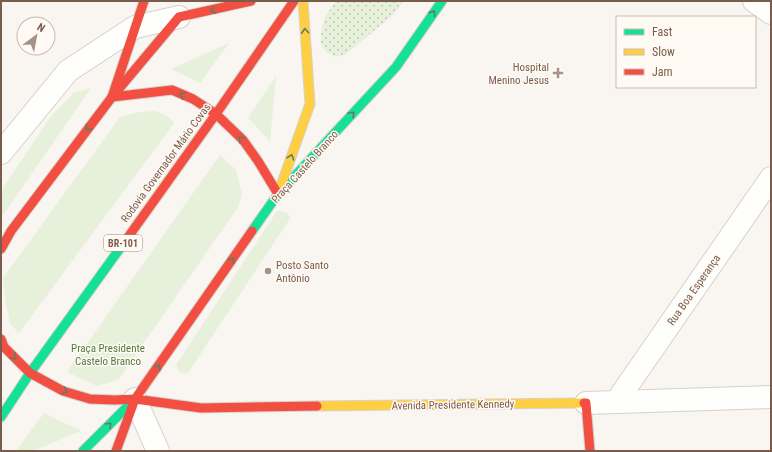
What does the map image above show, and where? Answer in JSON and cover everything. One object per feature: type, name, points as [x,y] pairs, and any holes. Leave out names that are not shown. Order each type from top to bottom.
[{"type":"main road","points":[[112,97],[144,1]]},
{"type":"main road","points":[[1,249],[11,231],[112,97],[182,12],[250,1]]},
{"type":"main road","name":"Rodovia Governador Mário Covas","points":[[1,417],[30,372],[216,114],[294,1]]},
{"type":"main road","points":[[278,194],[310,104],[303,1]]},
{"type":"main road","name":"Praça Castelo Branco","points":[[135,399],[278,194],[396,67],[442,1]]},
{"type":"main road","points":[[112,97],[172,90],[193,99],[216,114],[243,140],[278,194]]},
{"type":"main road","name":"Avenida Presidente Kennedy","points":[[1,338],[4,347],[30,372],[63,391],[90,399],[135,399],[201,408],[586,403]]},
{"type":"main road","points":[[83,451],[135,399]]},
{"type":"main road","points":[[116,451],[135,399]]},
{"type":"main road","points":[[586,403],[590,451]]},
{"type":"street","points":[[754,1],[771,13]]},
{"type":"street","points":[[1,153],[68,71],[135,27],[182,12]]},
{"type":"street","name":"Rua Boa Esperança","points":[[616,402],[771,178]]},
{"type":"street","name":"Avenida Presidente Kennedy","points":[[586,403],[771,397]]},
{"type":"street","points":[[135,399],[158,451]]},
{"type":"green space","points":[[336,1],[403,1],[393,15],[346,54],[336,57],[326,52],[321,45],[321,33],[325,17]]},
{"type":"green space","points":[[229,43],[200,83],[171,69]]},
{"type":"green space","points":[[276,76],[270,141],[248,118]]},
{"type":"green space","points":[[91,88],[1,218],[1,191],[52,115],[74,93]]},
{"type":"green space","points":[[156,111],[169,117],[174,123],[19,333],[10,324],[3,278],[120,117],[140,112]]},
{"type":"green space","name":"Praça Presidente Castelo Branco","points":[[220,155],[236,170],[242,195],[238,207],[118,380],[97,386],[67,372]]},
{"type":"green space","points":[[277,211],[285,212],[291,217],[188,373],[180,373],[176,365]]},
{"type":"green space","points":[[44,413],[81,431],[33,451],[16,451]]},
{"type":"traffic: fast","points":[[252,231],[278,194],[396,67],[442,1]]},
{"type":"traffic: fast","points":[[1,417],[30,373],[126,240]]},
{"type":"traffic: fast","points":[[83,451],[135,399]]},
{"type":"traffic: slow","points":[[278,194],[310,104],[303,1]]},
{"type":"traffic: slow","points":[[317,406],[584,403]]},
{"type":"traffic: jam","points":[[1,249],[11,231],[112,97],[144,1]]},
{"type":"traffic: jam","points":[[112,97],[179,17],[251,1]]},
{"type":"traffic: jam","points":[[126,240],[294,1]]},
{"type":"traffic: jam","points":[[112,97],[172,90],[193,99],[216,114],[243,140],[278,194]]},
{"type":"traffic: jam","points":[[116,451],[135,399],[252,231]]},
{"type":"traffic: jam","points":[[1,339],[4,347],[30,373],[63,391],[90,399],[135,399],[201,408],[317,406]]},
{"type":"traffic: jam","points":[[584,403],[586,403],[590,451]]},
{"type":"place","name":"Hospital Menino Jesus","points":[[558,73]]},
{"type":"place","name":"Posto Santo Antônio","points":[[268,271]]}]
